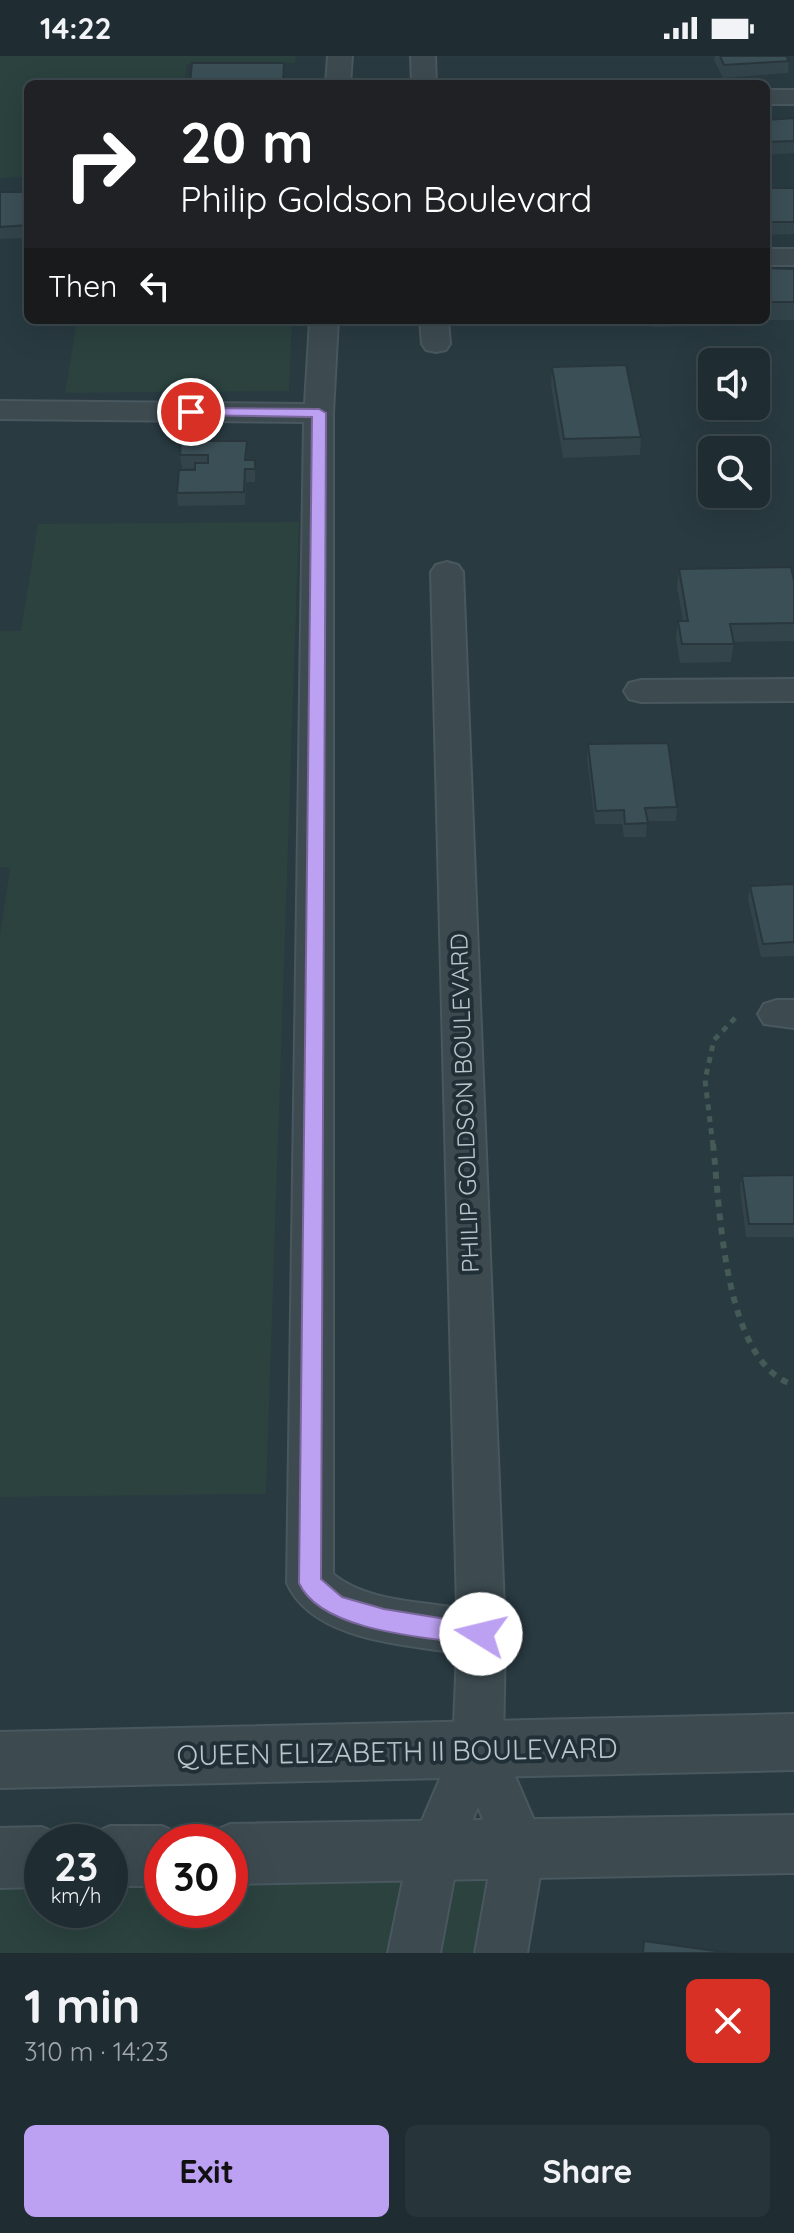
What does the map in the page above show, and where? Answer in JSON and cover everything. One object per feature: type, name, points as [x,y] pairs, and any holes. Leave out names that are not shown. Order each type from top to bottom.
[{"type":"street","points":[[338,80],[340,56]]},
{"type":"street","points":[[423,56],[424,80]]},
{"type":"street","points":[[770,97],[794,97]]},
{"type":"street","points":[[770,257],[794,257]]},
{"type":"street","points":[[324,324],[319,413],[310,1583],[335,1605],[384,1619],[481,1634]]},
{"type":"street","points":[[0,410],[319,413]]},
{"type":"street","name":"PHILIP GOLDSON BOULEVARD","points":[[447,572],[481,1634],[478,1749]]},
{"type":"street","points":[[641,691],[794,690]]},
{"type":"street","name":"QUEEN ELIZABETH II BOULEVARD","points":[[0,1760],[794,1742]]},
{"type":"street","points":[[478,1749],[520,1846],[501,1953]]},
{"type":"street","points":[[414,1953],[434,1851],[478,1749]]},
{"type":"street","points":[[248,1854],[434,1851],[520,1846],[794,1844]]},
{"type":"street","points":[[0,1858],[24,1857]]},
{"type":"path","points":[[786,1014],[736,1017],[714,1040],[705,1080],[731,1293],[750,1347],[781,1381],[794,1385]]},
{"type":"green space","points":[[0,56],[295,56],[295,63],[187,64],[185,80],[24,80],[24,177],[0,178]]},
{"type":"green space","points":[[76,324],[292,324],[289,391],[65,393]]},
{"type":"green space","points":[[299,522],[266,1494],[0,1497],[0,935],[10,868],[0,867],[0,631],[21,631],[38,524]]},
{"type":"green space","points":[[520,1846],[501,1953],[0,1953],[0,1871],[24,1870],[24,1928],[128,1928],[128,1865],[144,1865],[144,1928],[248,1928],[248,1860]]},
{"type":"building","points":[[720,56],[786,56],[789,61],[724,65]]},
{"type":"building","points":[[192,63],[284,63],[283,80],[190,80]]},
{"type":"building","points":[[794,118],[794,141],[770,142],[770,120]]},
{"type":"building","points":[[770,188],[794,188],[794,222],[770,222]]},
{"type":"building","points":[[0,192],[24,192],[24,225],[0,227]]},
{"type":"building","points":[[770,268],[794,269],[794,302],[770,302]]},
{"type":"building","points":[[626,365],[641,437],[564,439],[552,367]]},
{"type":"building","points":[[181,441],[247,441],[245,460],[255,460],[255,469],[245,469],[244,492],[177,493],[179,470],[195,470],[195,463],[208,463],[208,455],[180,455]]},
{"type":"building","points":[[791,567],[794,623],[730,624],[734,644],[682,644],[678,621],[688,621],[679,569]]},
{"type":"building","points":[[668,743],[677,807],[645,808],[648,823],[625,824],[624,810],[596,811],[588,744]]},
{"type":"building","points":[[794,884],[794,942],[763,944],[750,886]]},
{"type":"building","points":[[794,1175],[794,1224],[749,1224],[742,1176]]},
{"type":"building","points":[[644,1941],[730,1953],[643,1953]]},
{"type":"route","points":[[191,412],[319,413],[310,1583],[335,1605],[384,1619],[481,1634]]}]
